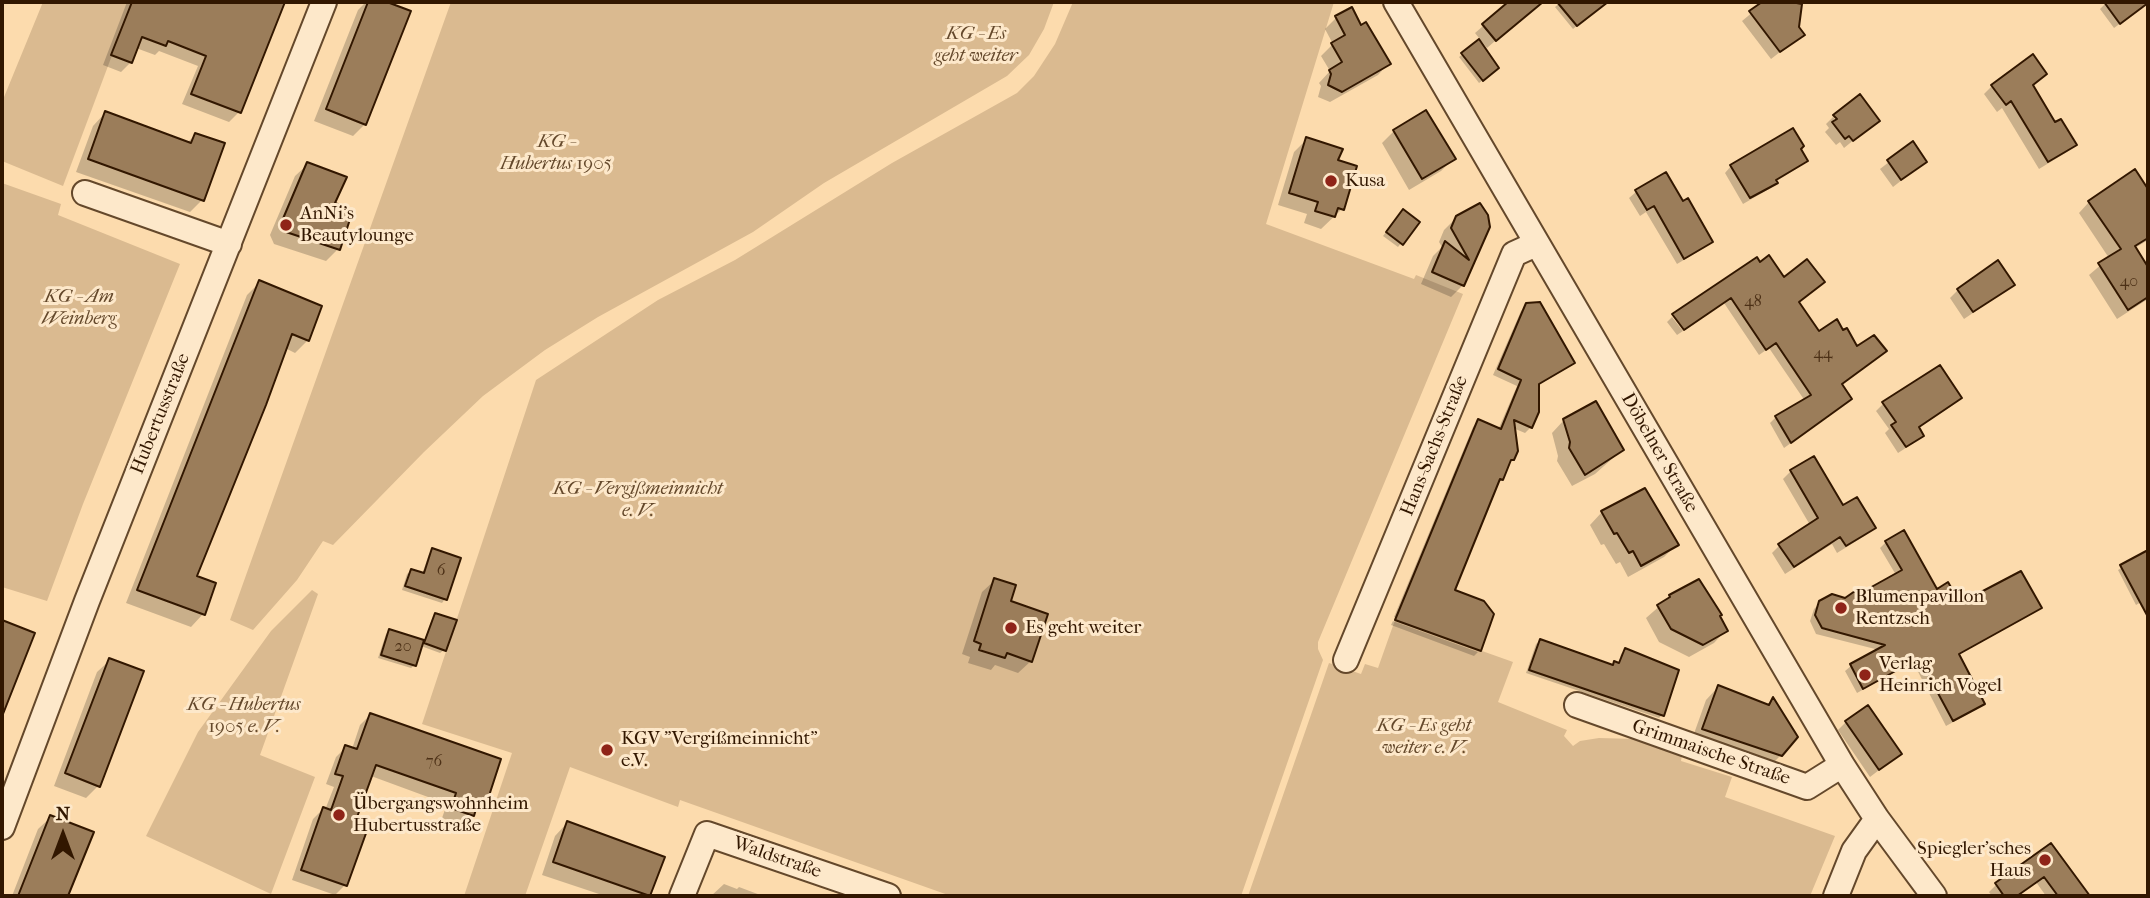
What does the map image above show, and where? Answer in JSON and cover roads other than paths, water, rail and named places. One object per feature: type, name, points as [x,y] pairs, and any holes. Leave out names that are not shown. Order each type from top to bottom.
[{"type":"street","name":"Hubertusstraße","points":[[2,827],[87,601],[324,2]]},
{"type":"street","name":"Döbelner Straße","points":[[1396,2],[1842,765],[1877,820],[1934,896]]},
{"type":"street","points":[[85,193],[229,244]]},
{"type":"street","name":"Hans-Sachs-Straße","points":[[1346,660],[1514,254],[1536,244]]},
{"type":"street","name":"Grimmaische Straße","points":[[1577,705],[1807,787],[1842,765]]},
{"type":"street","points":[[1836,896],[1854,851],[1877,820]]},
{"type":"street","name":"Waldstraße","points":[[682,896],[706,834],[888,896]]},
{"type":"place","name":"Kusa","points":[[1331,181]]},
{"type":"place","name":"AnNi's Beautylounge","points":[[286,225]]},
{"type":"place","name":"Blumenpavillon Rentzsch","points":[[1841,608]]},
{"type":"place","name":"Es geht weiter","points":[[1011,628]]},
{"type":"place","name":"Verlag Heinrich Vogel","points":[[1865,675]]},
{"type":"place","name":"KGV \"Vergißmeinnicht\" e.V.","points":[[607,750]]},
{"type":"place","name":"Übergangswohnheim Hubertusstraße","points":[[339,815]]},
{"type":"place","name":"Spiegler’sches Haus","points":[[2045,860]]},
{"type":"park label","name":"KG - Es geht weiter","points":[[976,45]]},
{"type":"park label","name":"KG - Hubertus 1905","points":[[556,153]]},
{"type":"park label","name":"KG - Am Weinberg","points":[[79,308]]},
{"type":"park label","name":"KG - Vergißmeinnicht e. V.","points":[[638,500]]},
{"type":"park label","name":"KG - Hubertus 1905 e. V.","points":[[244,716]]},
{"type":"park label","name":"KG - Es geht weiter e. V.","points":[[1424,737]]}]
